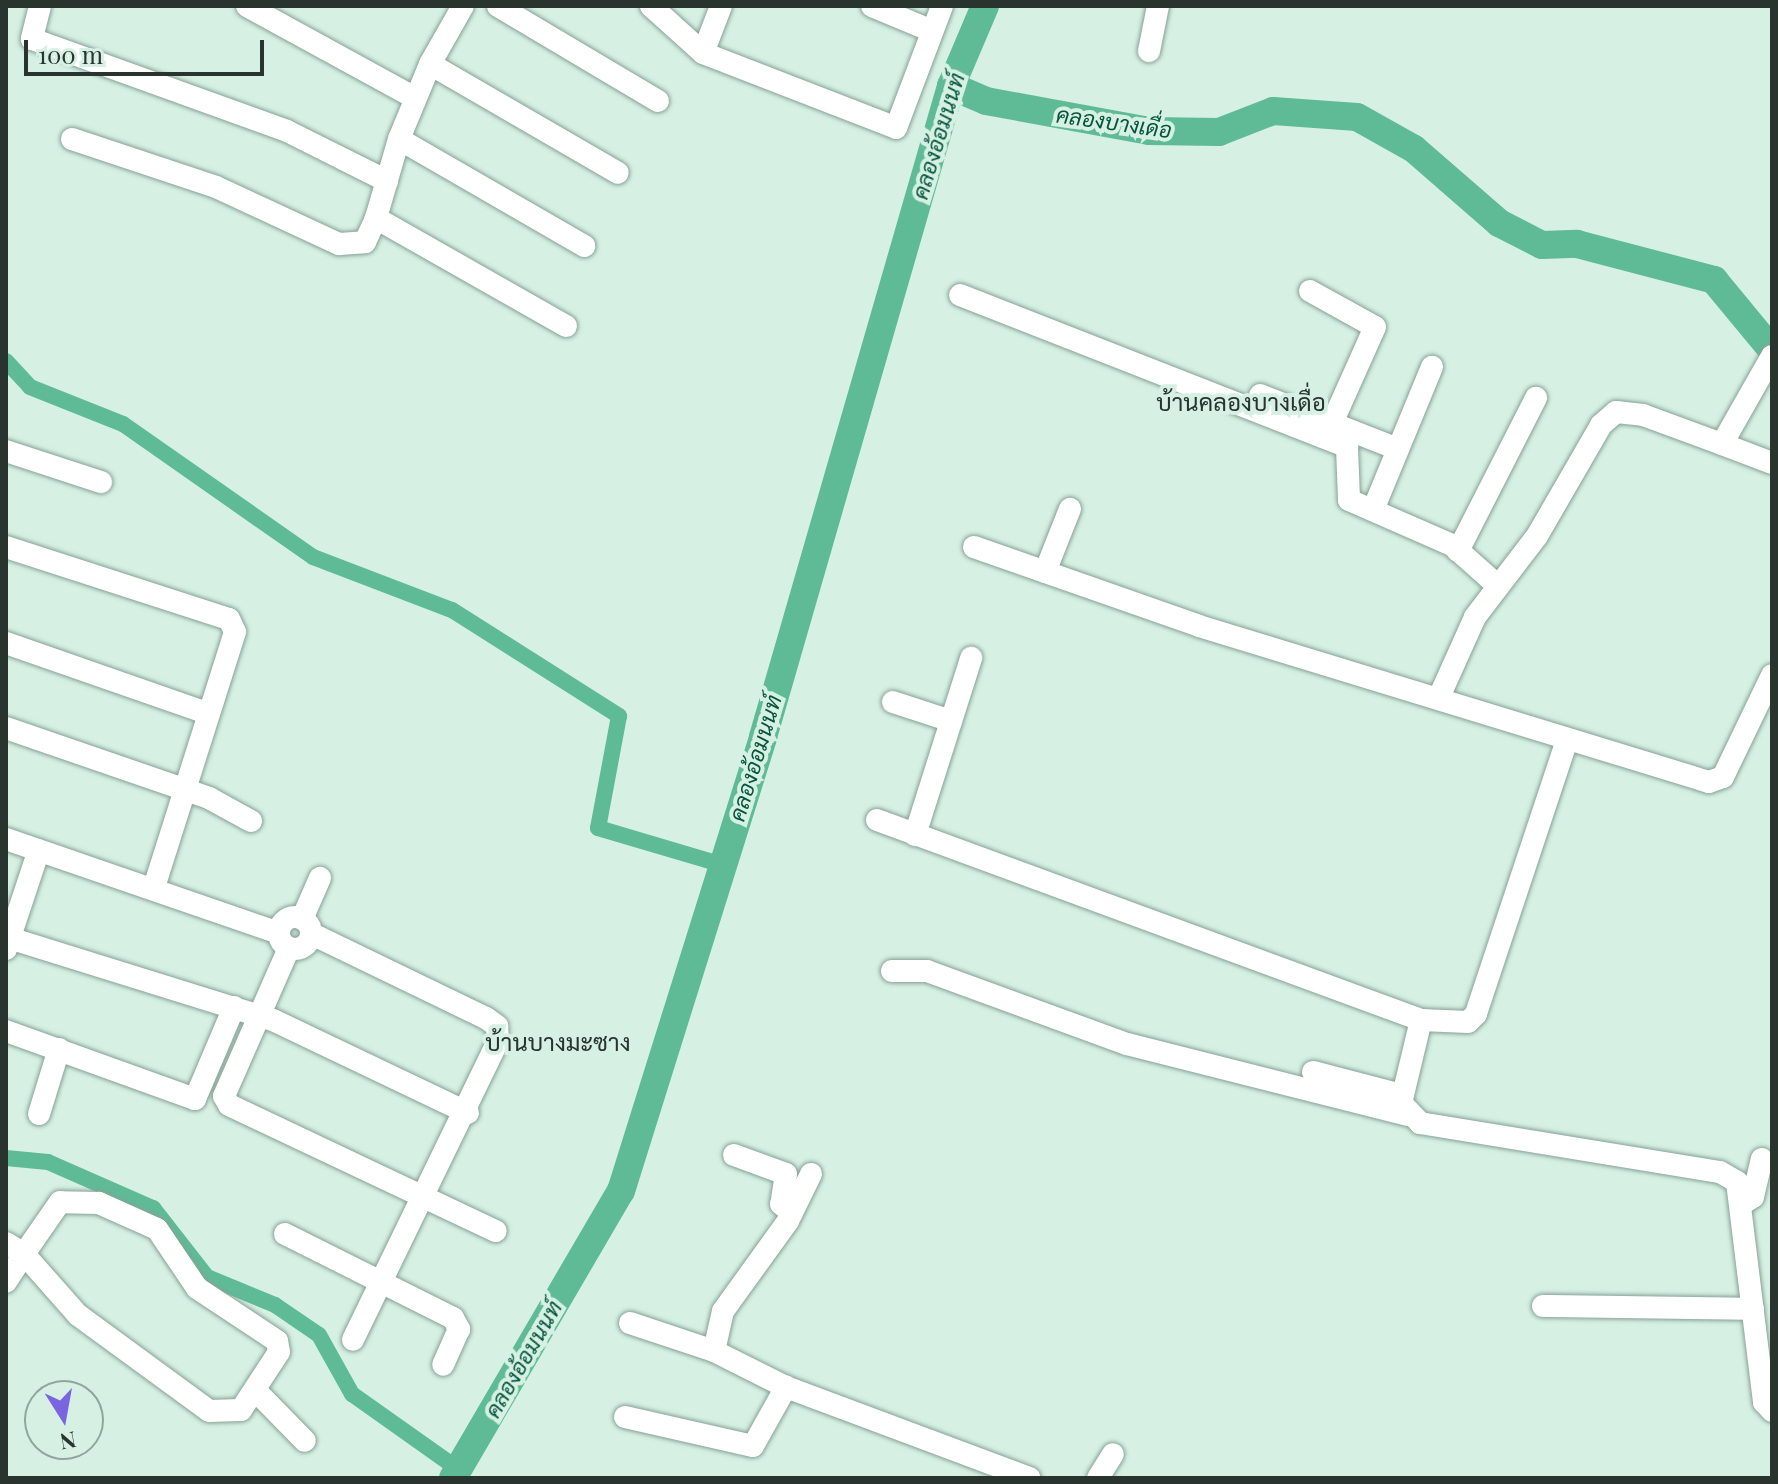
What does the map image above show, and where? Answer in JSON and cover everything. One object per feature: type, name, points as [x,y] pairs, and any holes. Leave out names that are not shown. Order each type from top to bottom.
[{"type":"street","points":[[40,6],[32,39],[287,131],[387,181]]},
{"type":"street","points":[[247,6],[415,98]]},
{"type":"street","points":[[72,139],[216,187],[339,244],[365,242],[376,218],[399,139],[415,98],[430,64],[463,6]]},
{"type":"street","points":[[498,6],[658,101]]},
{"type":"street","points":[[651,6],[703,53],[896,128],[942,6]]},
{"type":"street","points":[[703,53],[721,6]]},
{"type":"street","points":[[872,6],[932,31]]},
{"type":"street","points":[[1149,51],[1158,6]]},
{"type":"street","points":[[430,64],[618,173]]},
{"type":"street","points":[[399,139],[584,246]]},
{"type":"street","points":[[376,218],[566,326]]},
{"type":"street","points":[[1310,291],[1375,327],[1333,421]]},
{"type":"street","points":[[960,295],[1347,447],[1344,495],[1458,551],[1496,584]]},
{"type":"street","points":[[1722,444],[1766,362]]},
{"type":"street","points":[[1373,510],[1432,367]]},
{"type":"street","points":[[1260,395],[1398,449]]},
{"type":"street","points":[[1458,551],[1536,398]]},
{"type":"street","points":[[1440,695],[1496,584],[1537,536],[1601,425],[1616,412],[1722,444],[1772,463]]},
{"type":"street","points":[[6,451],[101,482]]},
{"type":"street","points":[[1045,572],[1070,509]]},
{"type":"street","points":[[6,547],[229,619],[235,632],[181,790],[154,887]]},
{"type":"street","points":[[974,547],[1199,626],[1440,695],[1567,740],[1718,782],[1772,675]]},
{"type":"street","points":[[6,643],[207,713]]},
{"type":"street","points":[[915,835],[971,658]]},
{"type":"street","points":[[893,702],[951,721]]},
{"type":"street","points":[[6,728],[181,790],[251,821]]},
{"type":"street","points":[[877,820],[1421,1020],[1468,1022],[1476,1014],[1567,740]]},
{"type":"street","points":[[6,839],[154,887],[284,941]]},
{"type":"street","points":[[39,850],[7,941],[258,1014],[468,1113]]},
{"type":"street","points":[[307,926],[320,878]]},
{"type":"street","points":[[353,1340],[380,1279],[425,1196],[468,1113],[498,1041],[497,1026],[307,926],[284,922],[284,941],[224,1096],[229,1105],[425,1196],[496,1231]]},
{"type":"street","points":[[892,971],[927,971],[1127,1044],[1720,1172],[1737,1182],[1745,1202],[1764,1402],[1772,1411]]},
{"type":"street","points":[[6,1031],[195,1099],[234,1007]]},
{"type":"street","points":[[1404,1105],[1421,1020]]},
{"type":"street","points":[[39,1114],[59,1049]]},
{"type":"street","points":[[1313,1072],[1404,1105]]},
{"type":"street","points":[[734,1155],[786,1174],[781,1204],[792,1213]]},
{"type":"street","points":[[1745,1202],[1753,1197],[1762,1159]]},
{"type":"street","points":[[714,1351],[723,1311],[792,1213],[811,1174]]},
{"type":"street","points":[[6,1282],[15,1248],[71,1197],[150,1223],[197,1288],[277,1341],[276,1358],[236,1412],[209,1411],[78,1315],[15,1248]]},
{"type":"street","points":[[285,1234],[380,1279],[456,1321],[443,1365]]},
{"type":"street","points":[[1543,1306],[1753,1309]]},
{"type":"street","points":[[630,1323],[714,1351],[786,1387],[1030,1478]]},
{"type":"street","points":[[625,1417],[753,1446],[786,1387]]},
{"type":"street","points":[[255,1390],[305,1441]]},
{"type":"street","points":[[1098,1478],[1113,1454]]},
{"type":"waterway","name":"คลองอ้อมนนท์","points":[[453,1478],[621,1191],[763,737],[951,86],[985,6]]},
{"type":"waterway","name":"คลองบางเดื่อ","points":[[951,86],[986,101],[1149,131],[1219,132],[1273,111],[1357,117],[1414,149],[1499,223],[1542,245],[1577,244],[1714,280],[1772,350]]},
{"type":"waterway","points":[[6,361],[30,387],[123,424],[313,557],[452,610],[619,716],[598,828],[723,865]]},
{"type":"waterway","points":[[6,1158],[48,1162],[153,1208],[207,1277],[275,1305],[319,1335],[352,1394],[458,1469]]},
{"type":"district","name":"บ้านคลองบางเดื่อ","points":[[1241,402]]},
{"type":"district","name":"บ้านบางมะซาง","points":[[558,1042]]}]
